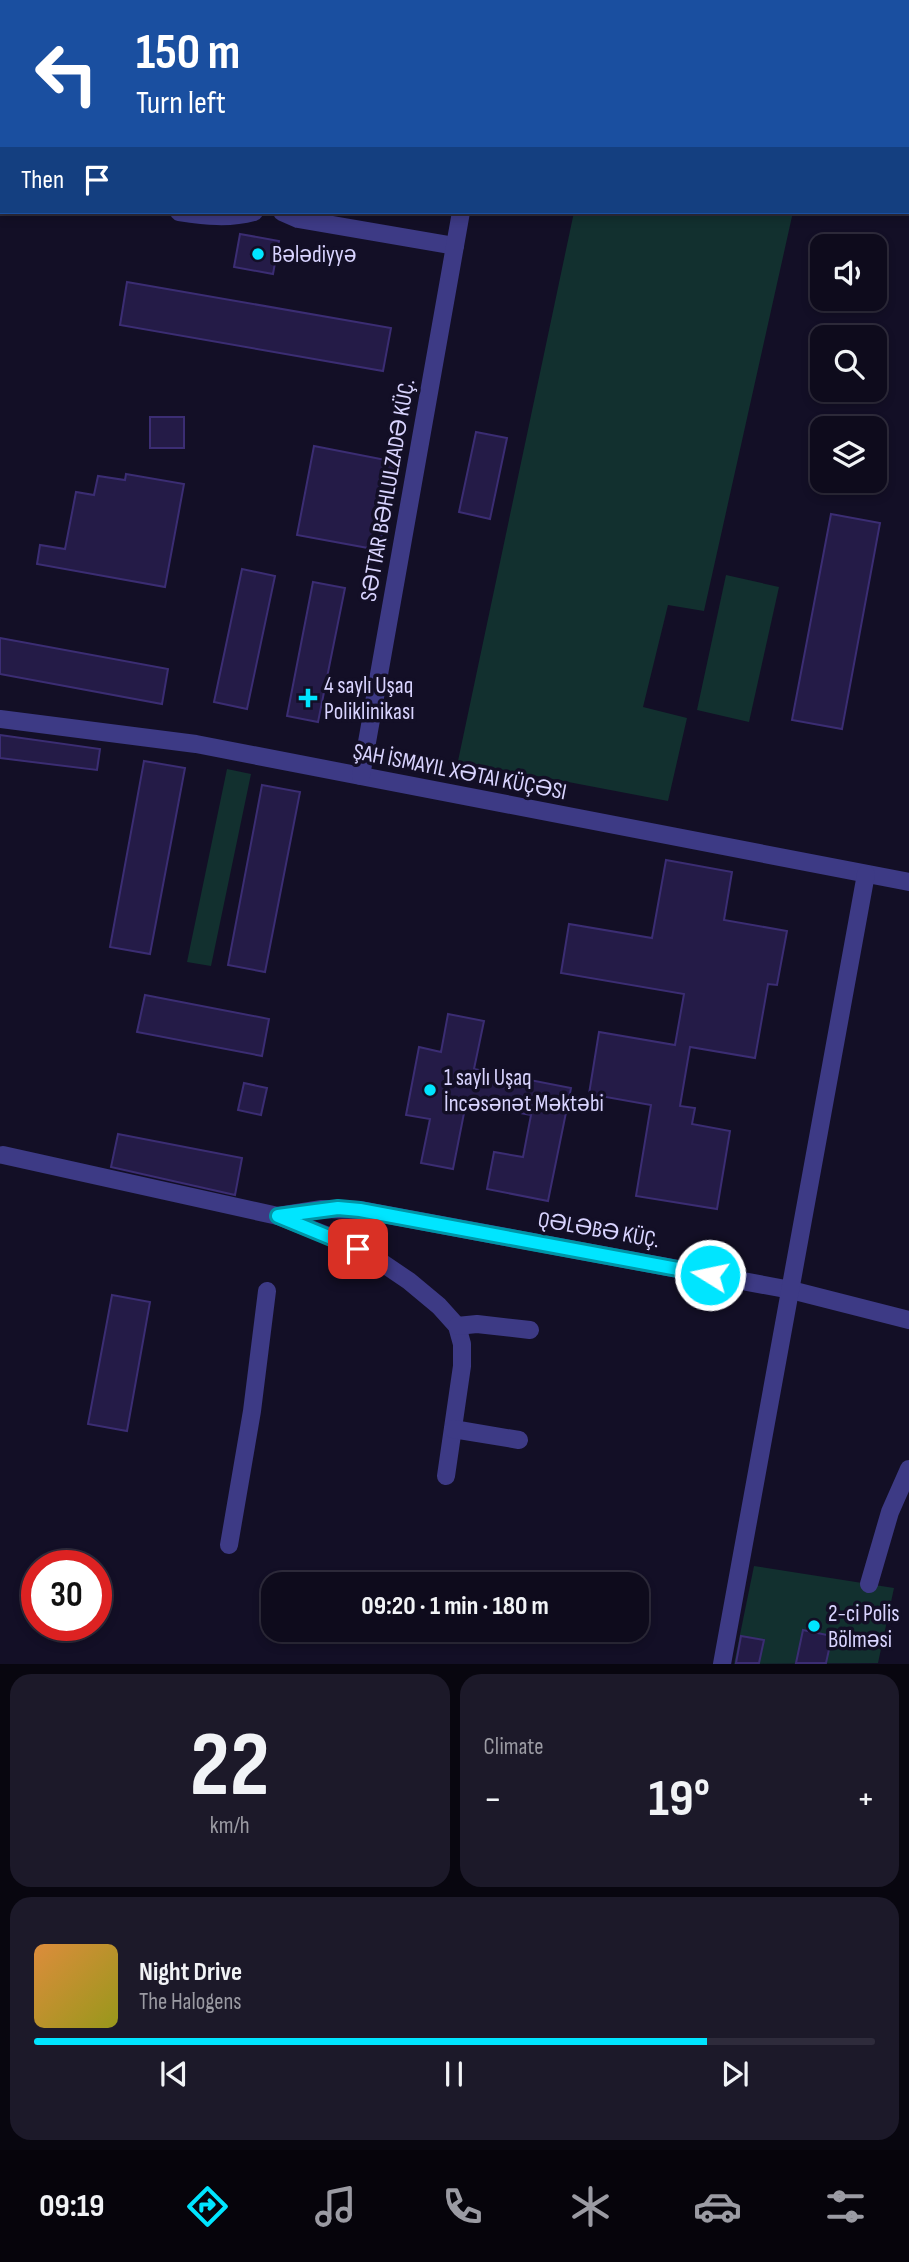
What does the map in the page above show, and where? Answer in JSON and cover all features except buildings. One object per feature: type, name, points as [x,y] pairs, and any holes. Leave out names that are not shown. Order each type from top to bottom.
[{"type":"street","points":[[192,214],[234,217],[246,214]]},
{"type":"street","points":[[287,214],[298,219],[455,246]]},
{"type":"street","name":"SƏTTAR BƏHLULZADƏ KÜÇ.","points":[[361,776],[461,214]]},
{"type":"street","points":[[0,719],[196,744],[909,882]]},
{"type":"street","points":[[722,1664],[866,874]]},
{"type":"street","points":[[3,1156],[278,1216],[375,1258],[419,1289],[457,1326],[462,1344],[462,1366],[446,1476]]},
{"type":"street","name":"QƏLƏBƏ KÜÇ.","points":[[278,1216],[330,1208],[360,1210],[791,1290],[909,1320]]},
{"type":"street","points":[[229,1545],[252,1411],[267,1291]]},
{"type":"street","points":[[457,1326],[477,1324],[530,1330]]},
{"type":"street","points":[[453,1429],[519,1440]]},
{"type":"street","points":[[869,1584],[890,1512],[909,1469]]},
{"type":"green space","points":[[574,214],[793,214],[704,611],[668,605],[643,707],[687,718],[668,801],[458,761]]},
{"type":"green space","points":[[726,575],[779,587],[749,722],[697,710]]},
{"type":"green space","points":[[227,769],[251,774],[211,966],[187,962]]},
{"type":"green space","name":"2-ci Polis Bölməsi","points":[[754,1566],[894,1588],[878,1663],[734,1664]]},
{"type":"place","name":"Bələdiyyə","points":[[258,254]]},
{"type":"place","name":"4 saylı Uşaq Poliklinikası","points":[[308,698]]},
{"type":"place","name":"1 saylı Uşaq İncəsənət Məktəbi","points":[[430,1090]]},
{"type":"place","name":"2-ci Polis Bölməsi","points":[[814,1626]]},
{"type":"route","points":[[358,1249],[278,1216],[322,1209],[360,1210],[710,1275]]}]
